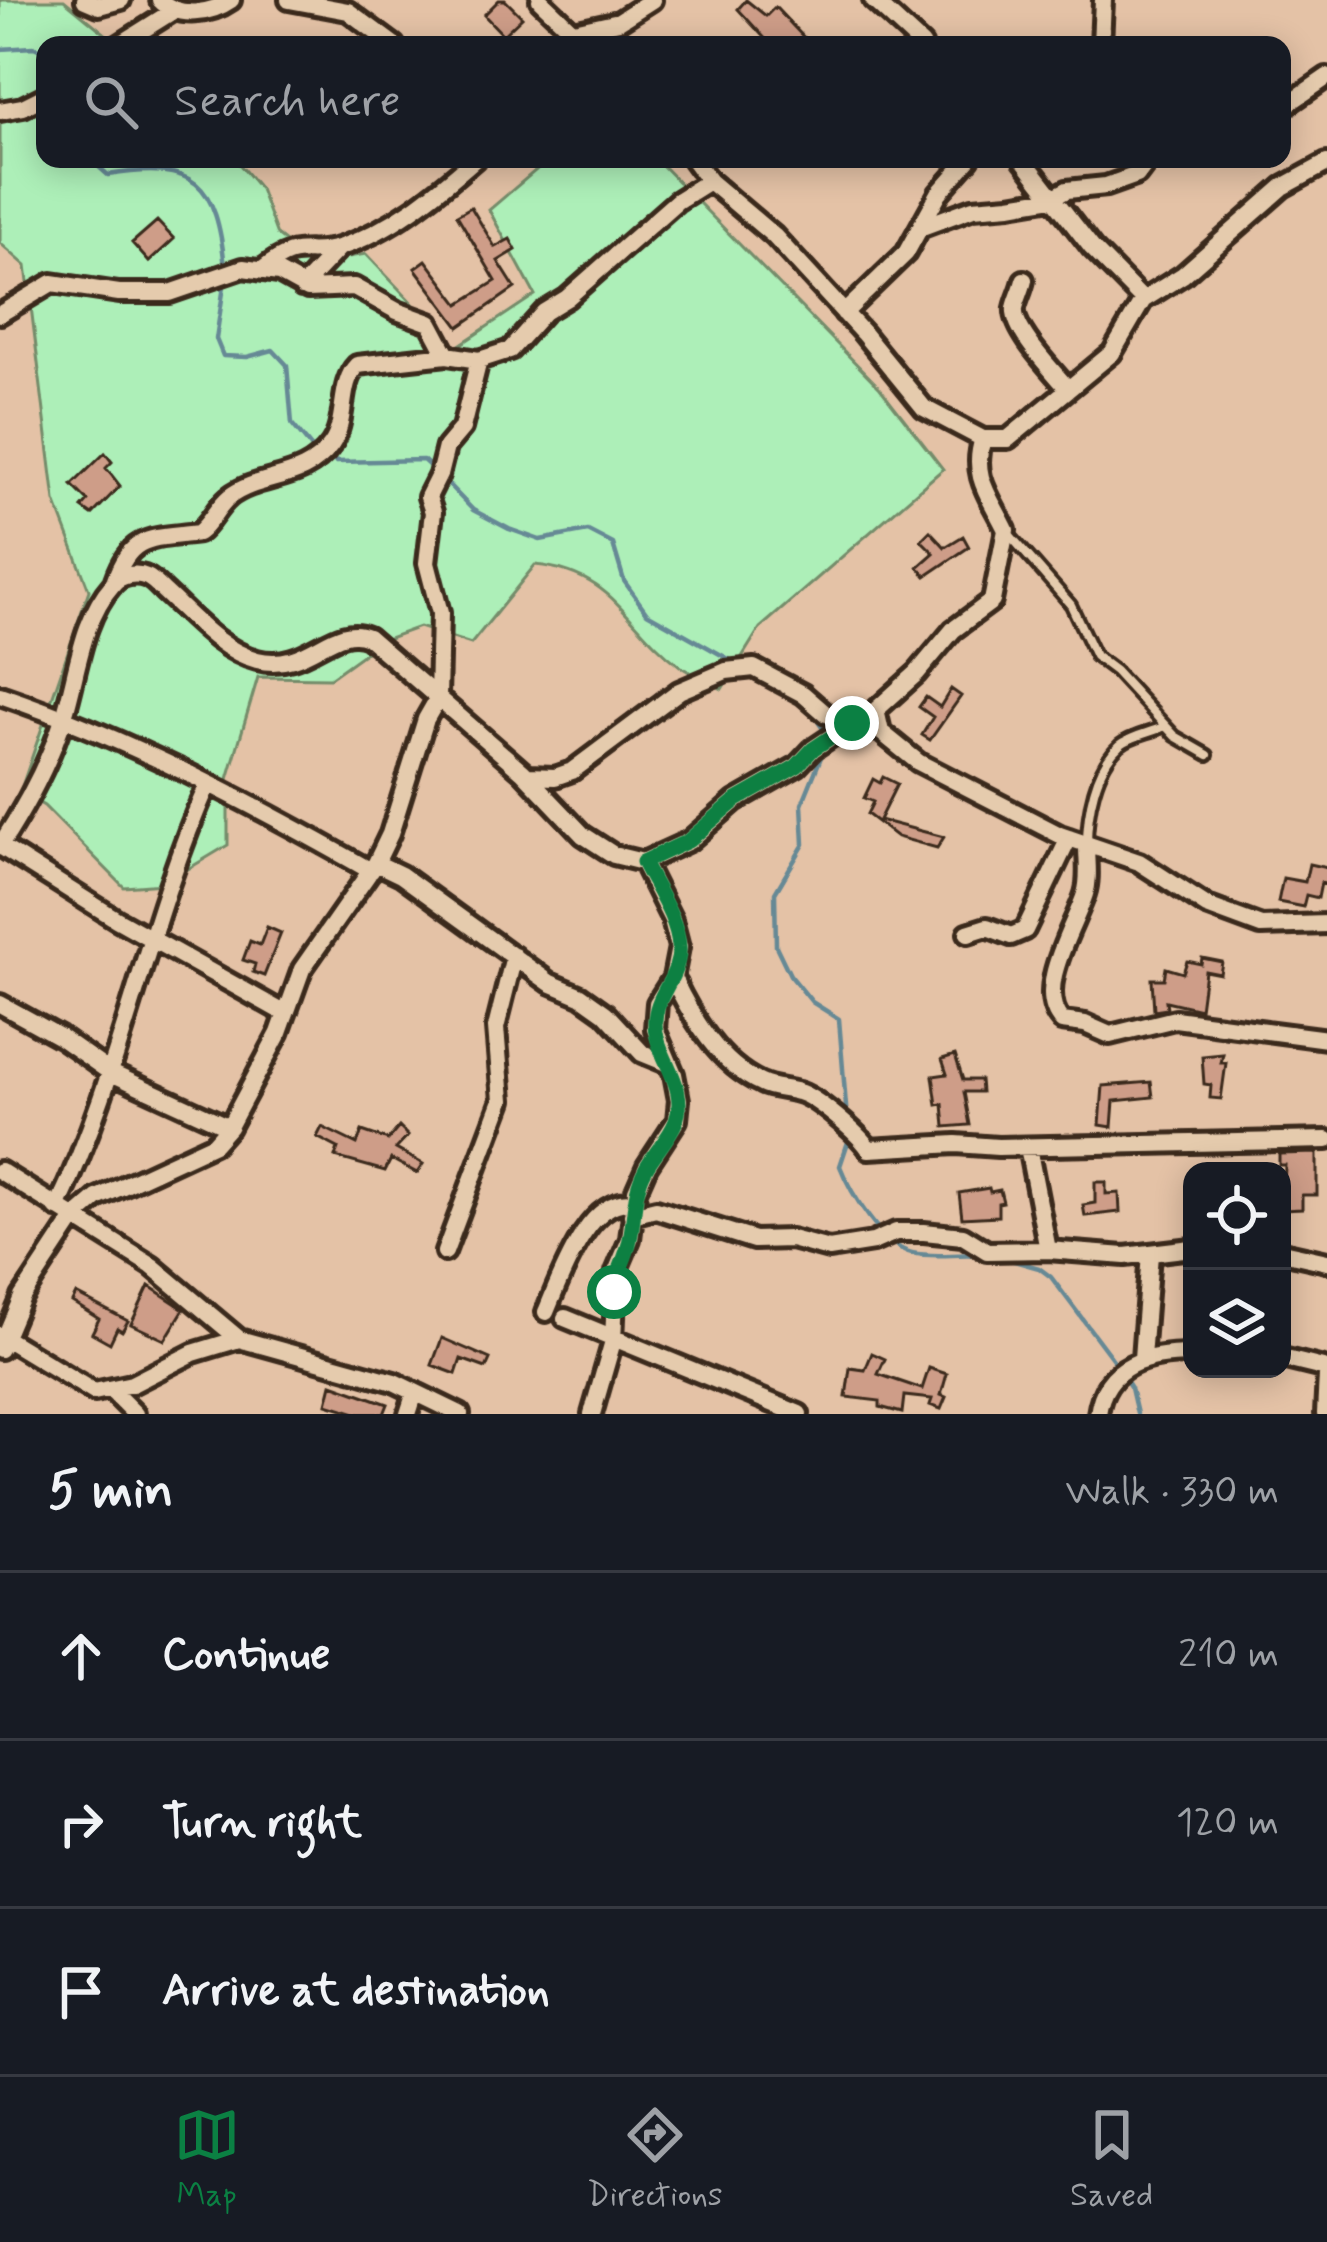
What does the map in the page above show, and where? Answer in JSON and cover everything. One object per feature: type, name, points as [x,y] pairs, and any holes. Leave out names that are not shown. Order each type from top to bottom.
[{"type":"street","points":[[85,0],[99,6],[121,0]]},
{"type":"street","points":[[130,36],[166,6],[206,10],[232,0]]},
{"type":"street","points":[[290,0],[349,11],[382,36]]},
{"type":"street","points":[[539,0],[578,36]]},
{"type":"street","points":[[585,36],[652,0]]},
{"type":"street","points":[[873,0],[912,36]]},
{"type":"street","points":[[1101,36],[1103,0]]},
{"type":"street","points":[[1291,102],[1327,77]]},
{"type":"street","points":[[0,111],[36,100]]},
{"type":"street","points":[[700,168],[774,236],[924,408],[982,439],[1008,439],[1112,353],[1143,300],[1183,274],[1283,187],[1327,163]]},
{"type":"street","points":[[302,287],[339,248],[416,207],[464,168]]},
{"type":"street","points":[[844,313],[896,264],[939,193],[961,168]]},
{"type":"street","points":[[1030,168],[1143,300]]},
{"type":"street","points":[[922,227],[974,208],[1106,187],[1137,175],[1142,168]]},
{"type":"street","points":[[286,1014],[0,846],[28,799],[64,716],[78,656],[123,556],[145,539],[198,533],[232,495],[288,477],[319,457],[342,423],[349,374],[357,364],[446,355],[479,360],[510,350],[544,312],[567,298],[677,201],[709,181]]},
{"type":"street","points":[[262,270],[288,252],[339,248]]},
{"type":"street","points":[[0,314],[52,284],[118,293],[170,293],[243,268],[279,273],[302,287],[342,285],[364,290],[397,311],[430,323],[446,355]]},
{"type":"street","points":[[1024,280],[1016,319],[1068,388]]},
{"type":"street","points":[[238,1339],[193,1353],[112,1390],[94,1392],[2,1340],[22,1297],[74,1218],[98,1198],[214,1144],[229,1127],[286,1014],[302,970],[373,867],[390,834],[437,698],[440,613],[427,563],[433,519],[428,497],[440,476],[446,447],[462,428],[479,360]]},
{"type":"street","points":[[881,732],[877,710],[953,630],[992,601],[1006,530],[977,466],[982,439]]},
{"type":"street","points":[[115,580],[129,574],[147,577],[220,641],[260,662],[303,658],[356,631],[368,637],[528,776],[584,835],[614,855],[643,862],[688,841],[735,801],[797,766],[852,723]]},
{"type":"street","points":[[528,776],[555,777],[572,771],[679,691],[726,671],[762,670],[826,714],[881,732],[918,762],[1069,838],[1139,862],[1207,906],[1249,923],[1327,924]]},
{"type":"street","points":[[0,694],[64,716],[373,867],[401,875],[550,983],[605,1013],[641,1053],[669,1064]]},
{"type":"street","points":[[57,1208],[111,1072],[178,851],[208,784]]},
{"type":"street","points":[[968,933],[987,927],[1011,936],[1025,930],[1069,838]]},
{"type":"street","points":[[1087,846],[1086,893],[1056,963],[1053,1009],[1062,1021],[1110,1035],[1175,1019],[1327,1039]]},
{"type":"street","points":[[592,1414],[613,1341],[616,1272],[630,1239],[633,1209],[647,1166],[677,1120],[679,1100],[655,1029],[657,1003],[673,977],[680,947],[643,862]]},
{"type":"street","points":[[445,1252],[502,1100],[496,1028],[514,956]]},
{"type":"street","points":[[673,977],[719,1052],[761,1083],[811,1098],[854,1128],[869,1149],[1327,1140]]},
{"type":"street","points":[[0,1004],[111,1072],[229,1127]]},
{"type":"street","points":[[1028,1147],[1048,1250]]},
{"type":"street","points":[[0,1172],[152,1266],[238,1339],[344,1366],[460,1414]]},
{"type":"street","points":[[547,1312],[568,1261],[602,1208],[619,1200],[633,1209],[656,1209],[754,1240],[791,1239],[829,1249],[873,1242],[896,1232],[924,1232],[963,1236],[988,1251],[1125,1256],[1183,1249]]},
{"type":"street","points":[[1142,1358],[1150,1254]]},
{"type":"street","points":[[1291,1254],[1327,1262]]},
{"type":"street","points":[[565,1318],[799,1414]]},
{"type":"street","points":[[1098,1414],[1112,1381],[1142,1358],[1183,1355]]},
{"type":"street","points":[[1291,1361],[1327,1372],[1325,1414]]},
{"type":"street","points":[[112,1390],[135,1414]]},
{"type":"street","points":[[408,1414],[415,1392]]},
{"type":"lane","points":[[1006,530],[1071,605],[1095,656],[1175,736],[1208,754]]},
{"type":"lane","points":[[1087,846],[1091,803],[1112,755],[1126,740],[1165,725]]},
{"type":"green space","points":[[0,0],[64,0],[108,36],[36,36],[36,168],[242,168],[260,189],[277,235],[313,263],[366,254],[455,348],[535,295],[489,210],[538,168],[665,168],[880,388],[943,469],[760,628],[722,689],[680,666],[617,603],[584,578],[535,565],[471,644],[419,627],[383,640],[330,678],[258,677],[228,779],[228,845],[163,884],[124,887],[44,806],[20,792],[89,590],[55,501],[26,266],[0,243]]},
{"type":"building","points":[[499,0],[522,17],[503,35],[484,15]]},
{"type":"building","points":[[746,0],[766,16],[775,7],[802,36],[763,36],[738,9]]},
{"type":"building","points":[[471,207],[495,247],[510,239],[516,250],[498,261],[515,288],[459,327],[415,268],[426,260],[459,304],[496,281],[457,215]]},
{"type":"building","points":[[157,221],[174,239],[149,262],[132,243]]},
{"type":"building","points":[[105,453],[112,462],[106,468],[120,486],[92,515],[82,508],[88,501],[72,485]]},
{"type":"building","points":[[930,531],[945,547],[963,536],[969,547],[926,576],[918,567],[934,553],[921,540]]},
{"type":"building","points":[[951,689],[961,696],[930,740],[922,735],[933,717],[919,707],[926,697],[940,707]]},
{"type":"building","points":[[883,777],[897,784],[879,820],[944,837],[937,848],[897,837],[867,814],[873,802],[864,798],[873,779],[880,783]]},
{"type":"building","points":[[1309,864],[1327,868],[1327,885],[1321,883],[1318,898],[1306,895],[1303,907],[1278,902],[1283,878],[1305,882]]},
{"type":"building","points":[[267,927],[281,933],[264,976],[253,972],[255,964],[243,960],[250,941],[260,945]]},
{"type":"building","points":[[1202,958],[1222,962],[1220,974],[1205,971],[1200,1009],[1166,1001],[1167,1008],[1154,1010],[1152,979],[1164,979],[1166,968],[1183,973],[1187,961],[1201,964]]},
{"type":"building","points":[[1223,1054],[1221,1099],[1210,1098],[1202,1056]]},
{"type":"building","points":[[955,1055],[963,1080],[980,1080],[981,1092],[964,1092],[970,1125],[945,1127],[933,1076],[947,1074],[942,1059]]},
{"type":"building","points":[[1151,1082],[1153,1097],[1114,1101],[1112,1127],[1100,1125],[1103,1086]]},
{"type":"building","points":[[322,1127],[357,1144],[362,1131],[388,1140],[399,1127],[408,1136],[396,1149],[423,1164],[417,1173],[391,1159],[385,1171],[335,1157],[338,1148],[317,1137]]},
{"type":"building","points":[[1317,1153],[1317,1195],[1302,1195],[1302,1209],[1291,1210],[1291,1162],[1279,1162],[1279,1154]]},
{"type":"building","points":[[1095,1182],[1106,1182],[1106,1194],[1119,1193],[1120,1212],[1085,1216],[1083,1205],[1095,1203]]},
{"type":"building","points":[[989,1188],[990,1192],[1000,1190],[1003,1202],[998,1203],[998,1216],[962,1218],[959,1193]]},
{"type":"building","points":[[149,1286],[184,1309],[165,1340],[131,1324]]},
{"type":"building","points":[[76,1294],[128,1321],[122,1331],[117,1328],[110,1343],[92,1333],[99,1319],[72,1302]]},
{"type":"building","points":[[442,1338],[490,1359],[486,1368],[461,1359],[456,1374],[432,1365]]},
{"type":"building","points":[[872,1353],[885,1359],[878,1374],[922,1389],[929,1368],[947,1374],[941,1409],[930,1405],[932,1399],[904,1396],[902,1413],[880,1407],[880,1401],[846,1397],[850,1368],[865,1370]]},
{"type":"building","points":[[332,1384],[388,1404],[384,1414],[359,1414],[327,1404]]},
{"type":"waterway","points":[[0,49],[36,48]]},
{"type":"waterway","points":[[100,168],[108,175],[162,172],[196,184],[215,215],[225,267]]},
{"type":"waterway","points":[[225,279],[216,339],[223,356],[247,357],[273,350],[287,365],[292,424],[316,453]]},
{"type":"waterway","points":[[325,458],[337,462],[423,460],[435,471]]},
{"type":"waterway","points":[[443,479],[473,510],[509,529],[540,540],[588,531],[613,544],[624,581],[647,613],[734,662]]},
{"type":"waterway","points":[[809,709],[826,733]]},
{"type":"waterway","points":[[826,745],[802,804],[804,844],[775,893],[776,946],[790,975],[812,1002],[839,1019],[847,1119]]},
{"type":"waterway","points":[[850,1136],[840,1166],[860,1203],[890,1241],[912,1253],[980,1255]]},
{"type":"waterway","points":[[1003,1258],[1039,1268],[1051,1277],[1117,1365]]},
{"type":"waterway","points":[[1123,1375],[1137,1414]]},
{"type":"route","points":[[614,1292],[616,1272],[630,1239],[636,1191],[677,1120],[679,1100],[655,1029],[657,1003],[673,977],[680,947],[643,862],[688,841],[735,801],[797,766],[852,723]]}]
